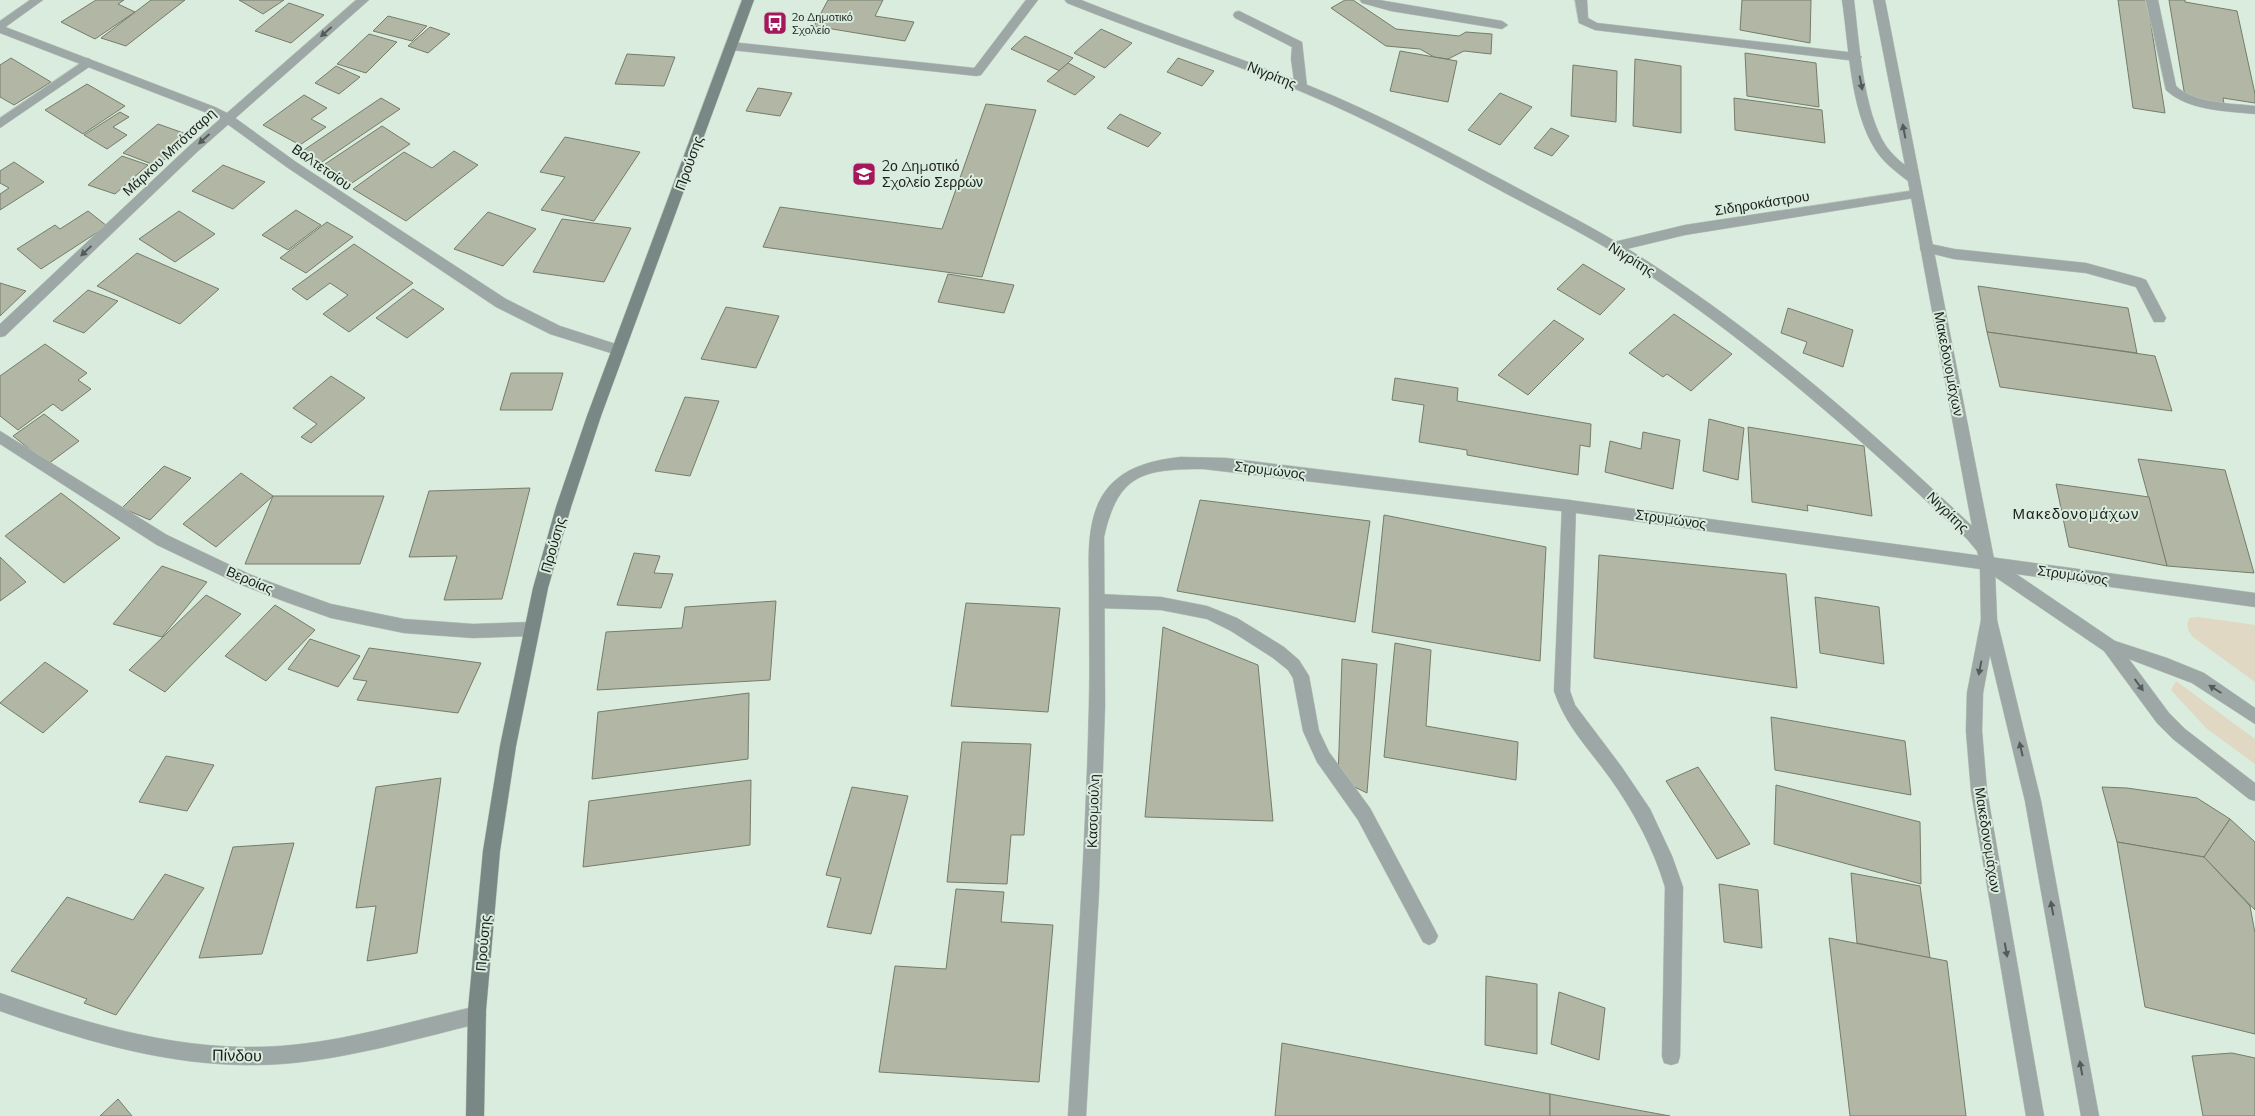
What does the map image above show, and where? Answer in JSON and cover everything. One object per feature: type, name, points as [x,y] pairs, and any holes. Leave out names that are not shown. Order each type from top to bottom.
[{"type":"main road","name":"Προύσης","points":[[475,1116],[477,1015],[484,916],[494,833],[506,751],[543,578],[570,488],[617,350],[678,192],[748,0]]},
{"type":"street","points":[[0,28],[38,0]]},
{"type":"street","name":"Μάρκου Μπότσαρη","points":[[0,332],[227,118],[363,0]]},
{"type":"street","points":[[731,46],[977,72],[1032,0]]},
{"type":"street","name":"Νιγρίτης","points":[[1071,0],[1245,64],[1372,119],[1457,161],[1614,247],[1683,292],[1795,377],[1879,448],[1986,555],[2110,646],[2163,718],[2179,734],[2255,793]]},
{"type":"street","points":[[1366,0],[1392,7],[1502,25]]},
{"type":"street","points":[[1581,0],[1583,20],[1595,26],[1856,57]]},
{"type":"street","points":[[1848,0],[1856,57],[1871,129],[1887,156],[1913,179]]},
{"type":"street","name":"Μακεδονομάχων","points":[[1879,0],[1986,555],[1989,620],[1975,693],[1974,731],[1978,774],[2035,1116]]},
{"type":"street","points":[[2152,0],[2170,87],[2173,92],[2188,99],[2255,110]]},
{"type":"street","points":[[1238,15],[1298,45],[1297,59],[1301,87]]},
{"type":"street","name":"Βαλτετσίου","points":[[0,28],[188,100],[227,118],[327,190],[494,298],[555,330],[617,350]]},
{"type":"street","points":[[0,124],[88,62]]},
{"type":"street","name":"Σιδηροκάστρου","points":[[1614,247],[1685,230],[1916,194]]},
{"type":"street","points":[[1926,248],[1954,254],[2086,268],[2140,283],[2159,318]]},
{"type":"street","name":"Βεροίας","points":[[0,437],[162,540],[244,579],[286,595],[331,611],[404,626],[472,631],[531,629]]},
{"type":"street","name":"Στρυμώνος","points":[[1103,507],[1115,486],[1131,474],[1155,466],[1184,462],[1226,464],[1986,555],[2255,600]]},
{"type":"street","points":[[1569,506],[1562,691],[1568,709],[1639,806],[1654,831],[1668,862],[1674,887],[1671,1056]]},
{"type":"street","name":"Κασομούλη","points":[[1077,1116],[1090,892],[1097,705],[1097,537],[1103,507]]},
{"type":"street","points":[[1098,601],[1165,602],[1194,608],[1223,619],[1268,646],[1297,669],[1301,676],[1311,731],[1323,757],[1364,814],[1429,936]]},
{"type":"street","points":[[1989,620],[2033,801],[2090,1116]]},
{"type":"street","name":"Νιγρίτης","points":[[2110,646],[2167,665],[2198,678],[2255,717]]},
{"type":"street","name":"Πίνδου","points":[[0,1002],[116,1040],[196,1054],[235,1056],[280,1055],[331,1048],[477,1015]]},
{"type":"shaded area","points":[[2199,617],[2255,625],[2255,682],[2193,637],[2188,628],[2188,621],[2189,618]]},
{"type":"shaded area","points":[[2176,681],[2255,739],[2255,764],[2206,728],[2171,690]]},
{"type":"building","points":[[96,0],[124,0],[118,4],[135,12],[95,39],[61,22]]},
{"type":"building","points":[[151,0],[185,0],[126,46],[101,38]]},
{"type":"building","points":[[239,0],[284,0],[263,14]]},
{"type":"building","points":[[828,0],[883,0],[875,16],[914,22],[905,41],[814,26]]},
{"type":"building","points":[[1345,0],[1353,0],[1396,29],[1459,36],[1466,32],[1492,34],[1491,54],[1464,51],[1448,59],[1434,57],[1420,49],[1386,46],[1331,8]]},
{"type":"building","points":[[1742,0],[1811,0],[1810,43],[1740,30]]},
{"type":"building","points":[[2118,0],[2147,0],[2165,113],[2133,108]]},
{"type":"building","points":[[2169,0],[2185,0],[2185,2],[2237,11],[2255,94],[2255,103],[2223,98],[2224,104],[2185,97]]},
{"type":"building","points":[[289,3],[324,15],[291,43],[255,31]]},
{"type":"building","points":[[388,16],[427,26],[412,41],[373,31]]},
{"type":"building","points":[[430,27],[450,34],[428,53],[408,46]]},
{"type":"building","points":[[1101,29],[1132,43],[1105,68],[1074,53]]},
{"type":"building","points":[[369,34],[397,42],[366,73],[337,64]]},
{"type":"building","points":[[1025,36],[1073,58],[1060,71],[1011,49]]},
{"type":"building","points":[[1400,51],[1457,61],[1448,102],[1390,91]]},
{"type":"building","points":[[1745,53],[1816,63],[1819,107],[1747,96]]},
{"type":"building","points":[[627,54],[675,57],[664,86],[615,84]]},
{"type":"building","points":[[11,58],[51,82],[14,105],[0,97],[0,65]]},
{"type":"building","points":[[1178,58],[1214,71],[1202,86],[1167,72]]},
{"type":"building","points":[[1635,59],[1681,66],[1681,133],[1633,126]]},
{"type":"building","points":[[1068,63],[1095,77],[1075,95],[1047,81]]},
{"type":"building","points":[[1573,65],[1617,71],[1616,122],[1571,116]]},
{"type":"building","points":[[336,66],[360,77],[339,94],[315,83]]},
{"type":"building","points":[[87,84],[125,106],[83,134],[45,110]]},
{"type":"building","points":[[758,88],[792,93],[780,116],[746,111]]},
{"type":"building","points":[[1500,93],[1532,107],[1500,145],[1468,130]]},
{"type":"building","points":[[304,95],[327,108],[311,119],[326,127],[300,145],[263,125]]},
{"type":"building","points":[[381,98],[400,109],[319,164],[301,152]]},
{"type":"building","points":[[1734,98],[1822,110],[1825,143],[1735,130]]},
{"type":"building","points":[[986,104],[1036,110],[982,277],[763,247],[780,207],[942,229]]},
{"type":"building","points":[[120,112],[129,117],[113,127],[127,135],[107,149],[84,135]]},
{"type":"building","points":[[1120,114],[1161,133],[1148,147],[1107,128]]},
{"type":"building","points":[[158,124],[192,136],[157,166],[123,153]]},
{"type":"building","points":[[382,126],[410,144],[352,183],[325,164]]},
{"type":"building","points":[[1551,128],[1569,136],[1552,156],[1534,148]]},
{"type":"building","points":[[565,137],[640,152],[594,221],[541,210],[565,177],[540,172]]},
{"type":"building","points":[[454,151],[478,165],[406,221],[353,189],[404,152],[432,168]]},
{"type":"building","points":[[122,156],[148,165],[115,194],[88,185]]},
{"type":"building","points":[[14,162],[44,182],[0,210],[0,194],[9,188],[0,183],[0,171]]},
{"type":"building","points":[[223,165],[265,182],[233,209],[192,191]]},
{"type":"building","points":[[296,210],[321,225],[288,250],[262,235]]},
{"type":"building","points":[[88,211],[107,226],[41,269],[17,249],[55,225],[60,229]]},
{"type":"building","points":[[179,211],[215,234],[175,262],[139,239]]},
{"type":"building","points":[[488,212],[536,229],[503,266],[454,249]]},
{"type":"building","points":[[562,219],[631,228],[604,282],[533,272]]},
{"type":"building","points":[[327,222],[353,237],[306,273],[280,258]]},
{"type":"building","points":[[354,244],[413,283],[349,332],[323,314],[348,295],[330,283],[307,300],[292,289]]},
{"type":"building","points":[[137,253],[219,289],[180,324],[97,286]]},
{"type":"building","points":[[1583,264],[1625,289],[1600,315],[1557,289]]},
{"type":"building","points":[[948,274],[1014,285],[1004,313],[938,302]]},
{"type":"building","points":[[0,283],[26,291],[0,316]]},
{"type":"building","points":[[1978,286],[2128,308],[2137,353],[1987,332]]},
{"type":"building","points":[[413,289],[444,309],[407,338],[376,318]]},
{"type":"building","points":[[88,290],[118,301],[84,333],[53,321]]},
{"type":"building","points":[[726,307],[779,316],[756,368],[701,359]]},
{"type":"building","points":[[1788,308],[1853,330],[1843,367],[1803,353],[1807,342],[1781,333]]},
{"type":"building","points":[[1674,314],[1732,354],[1691,391],[1667,374],[1663,377],[1629,353]]},
{"type":"building","points":[[1554,320],[1584,339],[1528,395],[1498,375]]},
{"type":"building","points":[[1987,332],[2155,356],[2172,411],[2000,387]]},
{"type":"building","points":[[45,344],[87,373],[78,380],[91,389],[62,411],[53,404],[18,430],[0,416],[0,376]]},
{"type":"building","points":[[511,373],[563,373],[552,410],[500,410]]},
{"type":"building","points":[[331,376],[365,398],[311,443],[301,437],[317,424],[293,408]]},
{"type":"building","points":[[1395,378],[1458,388],[1457,401],[1591,424],[1590,447],[1580,445],[1578,475],[1467,455],[1467,450],[1419,442],[1424,405],[1392,400]]},
{"type":"building","points":[[685,397],[719,401],[690,476],[655,471]]},
{"type":"building","points":[[44,414],[79,441],[48,464],[13,436]]},
{"type":"building","points":[[1709,419],[1744,428],[1738,480],[1703,471]]},
{"type":"building","points":[[1748,427],[1864,446],[1872,516],[1807,505],[1808,511],[1752,502]]},
{"type":"building","points":[[1643,432],[1680,440],[1673,489],[1605,472],[1610,441],[1641,449]]},
{"type":"building","points":[[2138,459],[2225,470],[2254,573],[2167,566]]},
{"type":"building","points":[[164,466],[191,478],[150,520],[122,508]]},
{"type":"building","points":[[241,473],[273,496],[216,547],[183,524]]},
{"type":"building","points":[[2056,484],[2149,497],[2167,566],[2069,547]]},
{"type":"building","points":[[530,488],[502,599],[444,600],[457,556],[409,557],[429,491]]},
{"type":"building","points":[[61,493],[120,538],[64,583],[5,536]]},
{"type":"building","points":[[273,496],[384,496],[360,564],[245,564]]},
{"type":"building","points":[[1200,500],[1370,521],[1355,622],[1177,591]]},
{"type":"building","points":[[1384,515],[1546,547],[1540,661],[1372,632]]},
{"type":"building","points":[[634,553],[660,556],[654,573],[673,574],[661,608],[617,605]]},
{"type":"building","points":[[1599,555],[1786,574],[1797,688],[1594,658]]},
{"type":"building","points":[[0,557],[26,582],[0,601]]},
{"type":"building","points":[[162,566],[207,582],[162,637],[113,624]]},
{"type":"building","points":[[206,595],[241,614],[165,692],[129,670]]},
{"type":"building","points":[[1815,597],[1879,607],[1884,664],[1820,653]]},
{"type":"building","points":[[776,601],[770,680],[597,690],[606,632],[682,628],[685,607]]},
{"type":"building","points":[[966,603],[1060,608],[1048,712],[951,706]]},
{"type":"building","points":[[275,605],[315,630],[266,681],[225,656]]},
{"type":"building","points":[[1163,627],[1258,665],[1273,821],[1145,817]]},
{"type":"building","points":[[310,639],[360,656],[338,687],[288,669]]},
{"type":"building","points":[[1395,643],[1431,650],[1426,726],[1518,742],[1516,780],[1384,757]]},
{"type":"building","points":[[369,648],[481,663],[458,713],[357,700],[367,681],[353,679]]},
{"type":"building","points":[[1342,659],[1377,664],[1367,793],[1338,779]]},
{"type":"building","points":[[45,662],[88,691],[43,733],[0,703]]},
{"type":"building","points":[[749,693],[748,759],[592,779],[598,712]]},
{"type":"building","points":[[1771,717],[1905,741],[1911,795],[1775,770]]},
{"type":"building","points":[[962,742],[1031,744],[1024,835],[1011,835],[1007,884],[947,882]]},
{"type":"building","points":[[166,756],[214,765],[187,811],[139,802]]},
{"type":"building","points":[[1698,767],[1750,844],[1717,859],[1666,781]]},
{"type":"building","points":[[441,778],[417,953],[367,961],[376,906],[356,908],[376,787]]},
{"type":"building","points":[[751,780],[750,845],[583,867],[589,801]]},
{"type":"building","points":[[1776,785],[1920,822],[1921,884],[1774,844]]},
{"type":"building","points":[[852,787],[908,796],[871,934],[827,927],[841,878],[826,875]]},
{"type":"building","points":[[2102,787],[2127,788],[2197,798],[2230,819],[2204,857],[2117,842]]},
{"type":"building","points":[[2230,819],[2255,842],[2255,910],[2204,857]]},
{"type":"building","points":[[2117,842],[2204,857],[2250,906],[2255,933],[2255,1034],[2145,1007]]},
{"type":"building","points":[[294,843],[262,954],[199,958],[233,847]]},
{"type":"building","points":[[1851,873],[1920,886],[1930,958],[1857,943]]},
{"type":"building","points":[[165,874],[204,888],[116,1015],[84,1003],[87,999],[11,971],[67,897],[133,920]]},
{"type":"building","points":[[1719,884],[1758,890],[1762,948],[1724,942]]},
{"type":"building","points":[[956,889],[1004,892],[1001,922],[1053,925],[1039,1082],[879,1072],[895,966],[946,969]]},
{"type":"building","points":[[1829,938],[1947,961],[1966,1116],[1850,1116]]},
{"type":"building","points":[[1486,976],[1537,984],[1537,1054],[1485,1045]]},
{"type":"building","points":[[1559,992],[1605,1008],[1599,1060],[1551,1044]]},
{"type":"building","points":[[1282,1043],[1550,1094],[1550,1116],[1275,1116]]},
{"type":"building","points":[[2232,1053],[2255,1058],[2255,1116],[2203,1116],[2192,1056]]},
{"type":"building","points":[[1550,1094],[1670,1116],[1550,1116]]},
{"type":"building","points":[[118,1099],[132,1116],[100,1116]]},
{"type":"place","name":"2ο Δημοτικό Σχολείο","points":[[775,23]]},
{"type":"place","name":"2ο Δημοτικό Σχολείο Σερρών","points":[[864,174]]},
{"type":"district","name":"Μακεδονομάχων","points":[[2076,514]]}]
